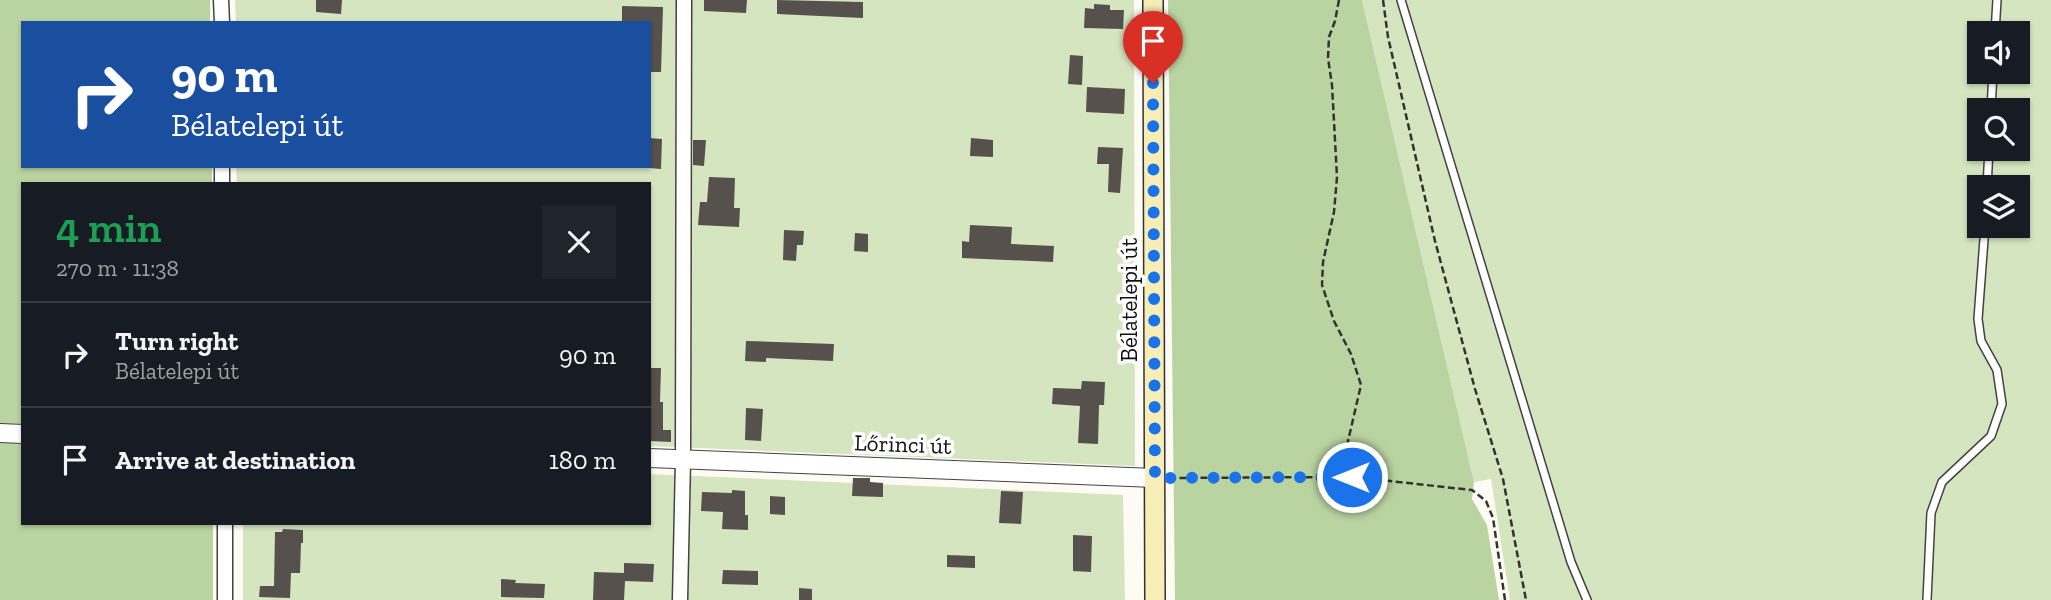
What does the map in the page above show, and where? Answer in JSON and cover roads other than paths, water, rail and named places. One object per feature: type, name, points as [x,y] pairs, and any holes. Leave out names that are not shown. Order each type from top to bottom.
[{"type":"main road","name":"Bélatelepi út","points":[[1153,0],[1156,600]]},
{"type":"street","points":[[221,0],[222,21]]},
{"type":"street","points":[[680,600],[684,0]]},
{"type":"street","points":[[0,433],[21,434]]},
{"type":"street","name":"Lőrinci út","points":[[651,458],[1155,478]]},
{"type":"street","points":[[225,525],[225,600]]},
{"type":"lane","points":[[1401,0],[1571,562],[1587,600]]},
{"type":"lane","points":[[1996,21],[1997,0]]},
{"type":"lane","points":[[1927,600],[1931,513],[1942,482],[1991,436],[2003,404],[1997,370],[1981,341],[1978,318],[1983,238]]}]
